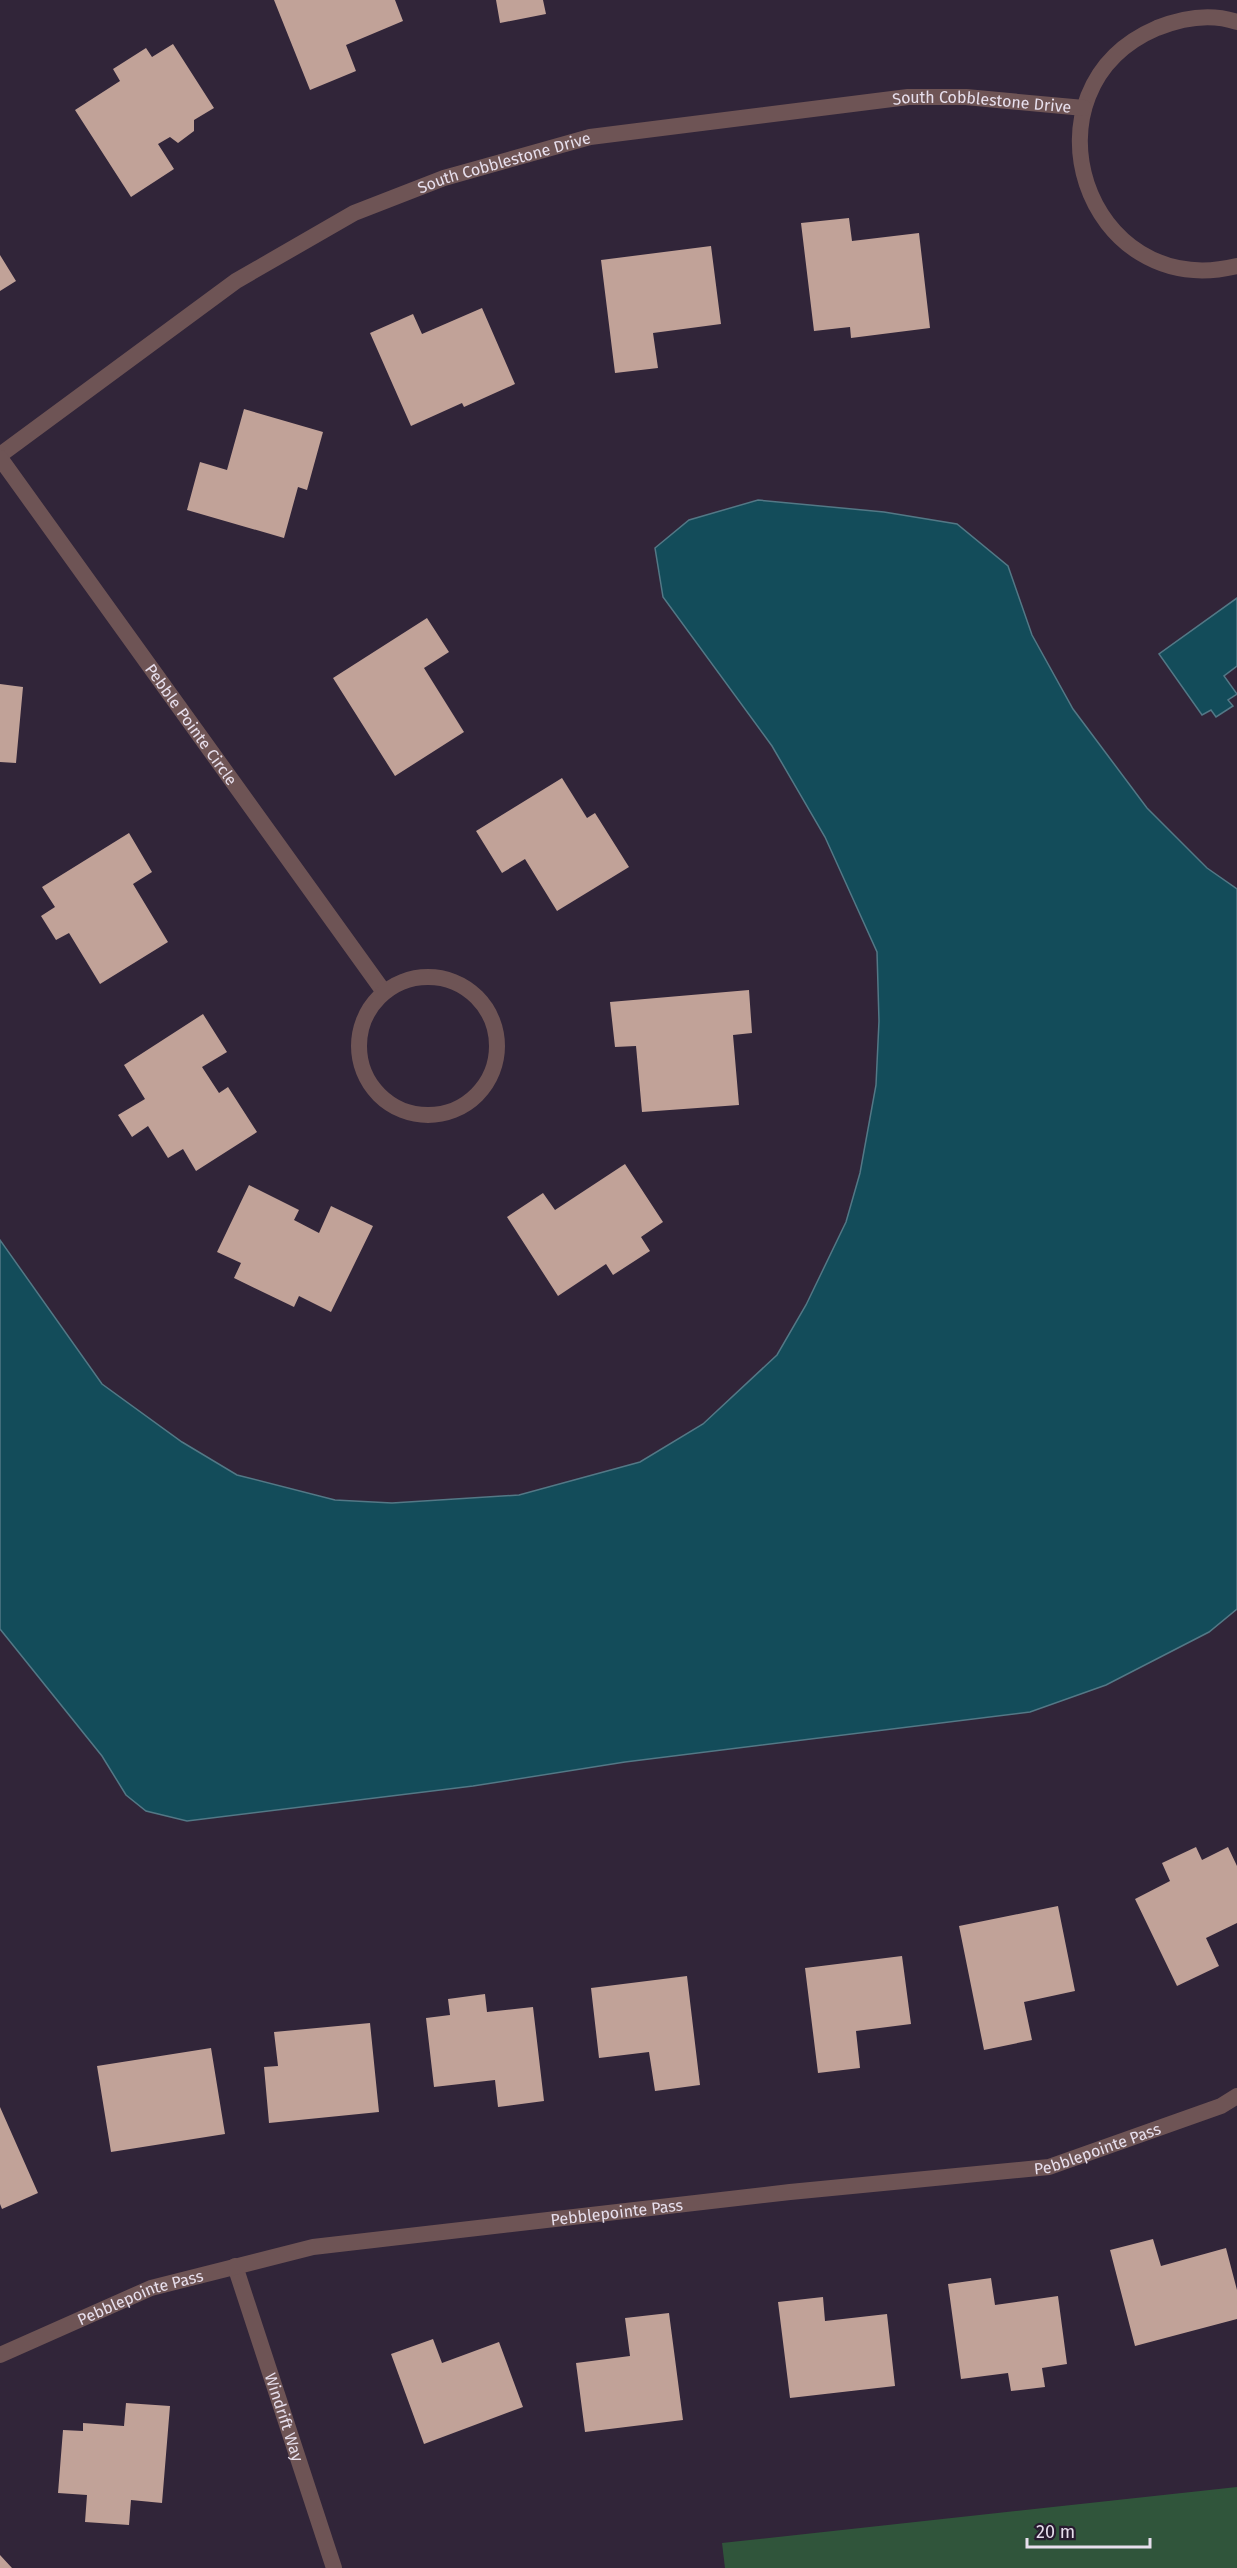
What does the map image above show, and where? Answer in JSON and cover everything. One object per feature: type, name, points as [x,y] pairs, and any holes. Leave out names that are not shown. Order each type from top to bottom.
[{"type":"street","points":[[1237,22],[1222,17],[1178,20],[1136,37],[1104,68],[1084,108],[1079,148],[1086,188],[1107,224],[1137,251],[1174,268],[1214,272],[1237,266]]},
{"type":"street","name":"South Cobblestone Drive","points":[[0,456],[236,281],[354,213],[444,178],[590,137],[908,97],[966,97],[1084,108]]},
{"type":"street","name":"Pebble Pointe Circle","points":[[0,456],[384,992]]},
{"type":"street","points":[[427,977],[449,980],[469,990],[485,1007],[494,1028],[497,1050],[492,1072],[480,1092],[462,1106],[441,1114],[418,1115],[396,1108],[378,1094],[365,1075],[359,1053],[361,1030],[370,1009],[384,992],[404,981],[427,977]]},
{"type":"street","name":"Pebblepointe Pass","points":[[0,2355],[151,2288],[313,2247],[790,2192],[1049,2167],[1221,2106],[1237,2096]]},
{"type":"street","name":"Windrift Way","points":[[236,2266],[334,2568]]},
{"type":"green space","points":[[1237,2487],[1237,2568],[725,2568],[722,2543]]},
{"type":"water","points":[[758,500],[884,512],[957,524],[1008,566],[1032,635],[1073,709],[1147,808],[1207,868],[1237,889],[1237,1609],[1209,1632],[1106,1685],[1030,1712],[625,1762],[473,1786],[187,1821],[146,1811],[126,1795],[102,1756],[0,1629],[0,1240],[102,1384],[182,1442],[237,1475],[335,1500],[392,1503],[519,1495],[640,1462],[703,1424],[777,1355],[806,1305],[846,1222],[860,1173],[876,1085],[879,1021],[877,952],[825,837],[772,746],[663,597],[655,548],[689,520]]},
{"type":"water","points":[[1237,598],[1237,666],[1224,676],[1237,694],[1228,700],[1233,706],[1216,717],[1211,710],[1202,715],[1159,654]]},
{"type":"building","points":[[274,0],[395,0],[403,21],[346,45],[356,71],[310,90]]},
{"type":"building","points":[[496,0],[543,0],[546,14],[500,23]]},
{"type":"building","points":[[173,44],[214,108],[194,120],[194,131],[178,143],[170,137],[158,144],[174,169],[131,197],[75,110],[120,81],[113,69],[146,48],[152,57]]},
{"type":"building","points":[[849,218],[852,241],[919,233],[930,328],[851,338],[850,327],[814,331],[801,223]]},
{"type":"building","points":[[711,246],[721,324],[653,333],[658,368],[615,373],[601,260]]},
{"type":"building","points":[[0,255],[16,281],[0,291]]},
{"type":"building","points":[[482,308],[515,384],[464,407],[462,403],[411,426],[370,333],[413,314],[422,334]]},
{"type":"building","points":[[244,409],[323,432],[307,490],[298,487],[284,538],[187,510],[200,462],[227,470]]},
{"type":"building","points":[[427,618],[449,652],[424,668],[464,732],[395,776],[333,678]]},
{"type":"building","points":[[0,684],[23,687],[16,763],[0,762]]},
{"type":"building","points":[[562,778],[587,818],[595,813],[629,867],[557,911],[525,859],[502,873],[476,831]]},
{"type":"building","points":[[129,833],[152,872],[133,884],[168,942],[100,984],[69,933],[56,940],[41,916],[55,907],[42,887]]},
{"type":"building","points":[[749,990],[752,1033],[733,1035],[739,1105],[642,1112],[636,1046],[615,1047],[610,1002]]},
{"type":"building","points":[[203,1014],[227,1052],[202,1067],[219,1093],[228,1087],[257,1132],[196,1171],[183,1149],[168,1158],[148,1126],[132,1137],[118,1115],[145,1099],[124,1065]]},
{"type":"building","points":[[625,1164],[663,1222],[641,1237],[650,1251],[613,1275],[606,1264],[558,1296],[507,1217],[543,1193],[555,1210]]},
{"type":"building","points":[[249,1185],[299,1210],[294,1220],[319,1233],[331,1206],[373,1226],[331,1312],[299,1296],[294,1307],[234,1278],[241,1263],[217,1252]]},
{"type":"building","points":[[1196,1847],[1202,1860],[1228,1847],[1237,1866],[1237,1923],[1206,1938],[1219,1966],[1177,1986],[1135,1899],[1170,1881],[1162,1863]]},
{"type":"building","points":[[1058,1906],[1075,1991],[1024,2002],[1032,2040],[984,2050],[959,1926]]},
{"type":"building","points":[[902,1956],[911,2024],[856,2031],[860,2068],[818,2073],[805,1968]]},
{"type":"building","points":[[687,1976],[700,2085],[655,2091],[649,2052],[599,2058],[591,1988]]},
{"type":"building","points":[[485,1994],[487,2012],[533,2007],[544,2101],[498,2107],[495,2080],[434,2087],[426,2018],[450,2015],[448,1999]]},
{"type":"building","points":[[370,2023],[379,2112],[269,2123],[264,2067],[278,2066],[274,2032]]},
{"type":"building","points":[[211,2048],[225,2134],[111,2152],[97,2066]]},
{"type":"building","points":[[0,2107],[38,2193],[2,2209],[0,2204]]},
{"type":"building","points":[[1153,2239],[1161,2266],[1226,2248],[1237,2290],[1237,2319],[1135,2346],[1110,2250]]},
{"type":"building","points":[[991,2278],[995,2305],[1058,2296],[1067,2364],[1042,2368],[1045,2387],[1011,2391],[1008,2373],[961,2379],[948,2284]]},
{"type":"building","points":[[823,2297],[825,2321],[887,2314],[895,2386],[790,2398],[778,2302]]},
{"type":"building","points":[[669,2313],[683,2420],[585,2432],[576,2363],[630,2356],[625,2318]]},
{"type":"building","points":[[433,2339],[442,2363],[499,2342],[523,2407],[424,2444],[391,2354]]},
{"type":"building","points":[[126,2403],[170,2406],[162,2503],[131,2500],[129,2525],[85,2522],[87,2495],[58,2493],[63,2430],[83,2431],[83,2423],[124,2426]]},
{"type":"building","points":[[0,2555],[12,2568],[0,2568]]}]
